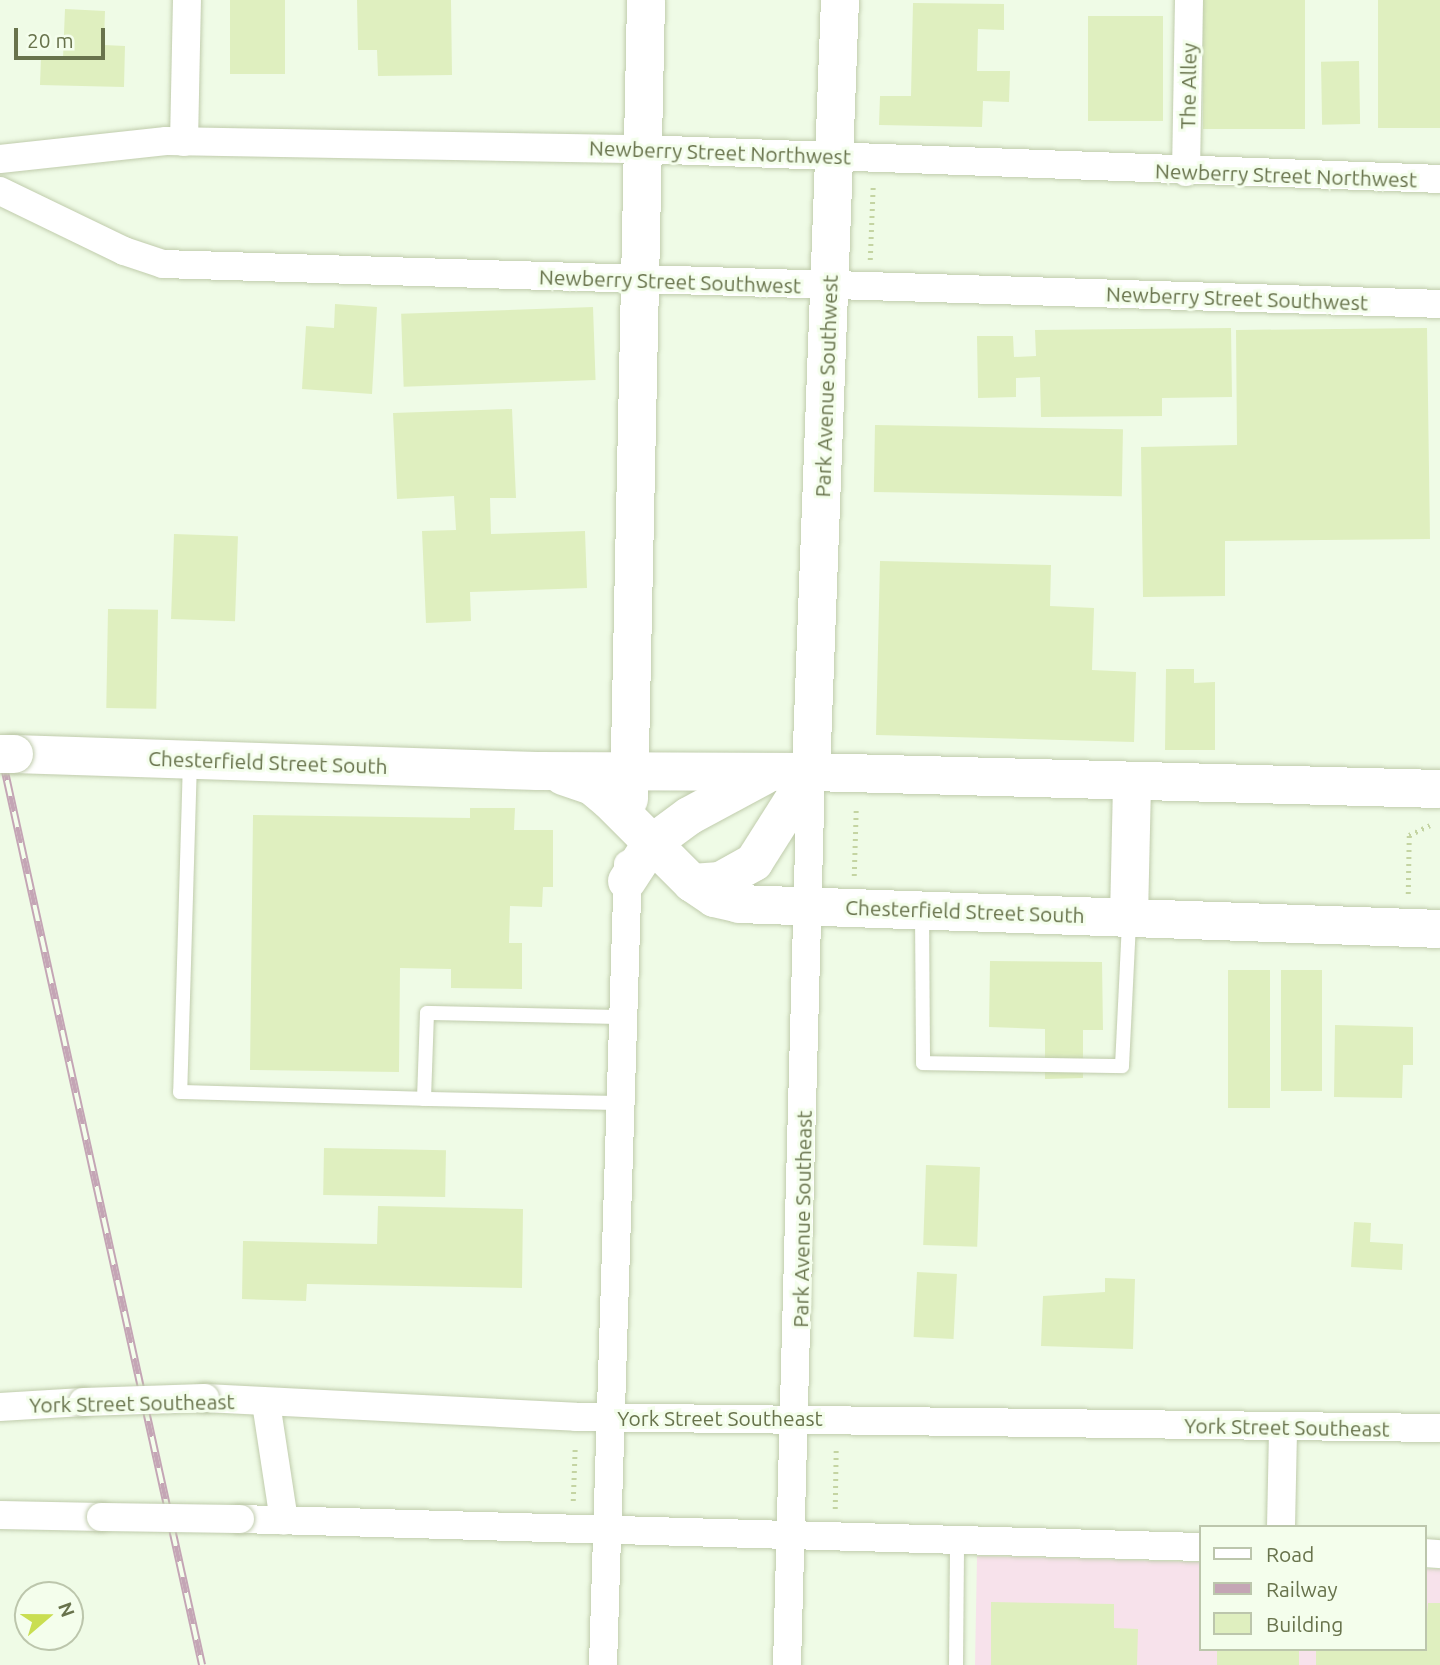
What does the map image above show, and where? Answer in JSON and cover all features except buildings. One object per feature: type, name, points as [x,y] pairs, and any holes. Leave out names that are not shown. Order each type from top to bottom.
[{"type":"main road","points":[[627,881],[640,833],[630,772],[646,0]]},
{"type":"main road","name":"Park Avenue Southwest","points":[[811,772],[840,0]]},
{"type":"main road","name":"Chesterfield Street South","points":[[0,754],[537,771],[811,772],[1132,783],[1440,789]]},
{"type":"main road","name":"Chesterfield Street South","points":[[537,771],[592,786],[692,883],[713,898],[739,904],[1440,929]]},
{"type":"main road","points":[[640,833],[689,816],[770,772]]},
{"type":"main road","points":[[692,883],[720,881],[754,862],[811,772]]},
{"type":"main road","points":[[1129,916],[1132,783]]},
{"type":"street","points":[[184,142],[187,0]]},
{"type":"street","name":"The Alley","points":[[1186,172],[1189,0]]},
{"type":"street","name":"Newberry Street Northwest","points":[[0,159],[103,145],[184,142],[642,149],[834,155],[1186,172],[1440,179]]},
{"type":"street","name":"Newberry Street Southwest","points":[[0,191],[124,251],[163,264],[1440,304]]},
{"type":"street","name":"Park Avenue Southeast","points":[[787,1665],[797,1418],[811,772]]},
{"type":"street","points":[[603,1665],[627,881]]},
{"type":"street","name":"York Street Southeast","points":[[0,1406],[205,1398],[266,1403],[610,1417],[797,1418],[1283,1429],[1440,1428]]},
{"type":"street","points":[[266,1403],[284,1521]]},
{"type":"street","points":[[1281,1525],[1283,1429]]},
{"type":"street","points":[[0,1515],[240,1519],[607,1532],[1198,1547]]},
{"type":"lane","points":[[190,759],[180,1092],[621,1103]]},
{"type":"lane","points":[[922,910],[923,1063],[1122,1066],[1129,916]]},
{"type":"lane","points":[[424,1099],[427,1013],[623,1017]]},
{"type":"lane","points":[[956,1665],[957,1541]]},
{"type":"path","points":[[870,263],[873,180]]},
{"type":"path","points":[[854,884],[857,796]]},
{"type":"path","points":[[1408,895],[1406,854],[1409,835],[1440,822]]},
{"type":"path","points":[[573,1502],[575,1435]]},
{"type":"path","points":[[835,1517],[836,1438]]},
{"type":"shaded area","points":[[977,1556],[1198,1562],[1198,1651],[1426,1651],[1426,1569],[1440,1569],[1440,1665],[975,1665]]},
{"type":"railway","points":[[0,749],[202,1665]]}]
